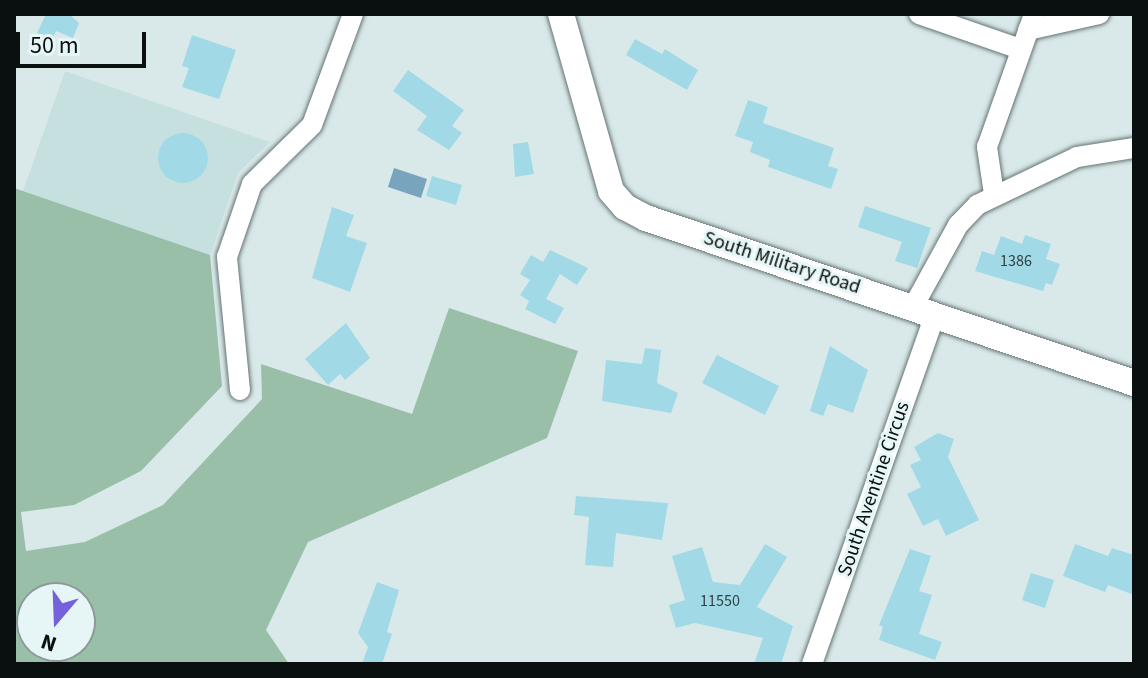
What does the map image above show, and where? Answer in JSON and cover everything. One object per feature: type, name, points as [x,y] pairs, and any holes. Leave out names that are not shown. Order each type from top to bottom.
[{"type":"street","points":[[240,390],[227,257],[252,184],[312,125],[353,14]]},
{"type":"street","name":"South Military Road","points":[[561,14],[617,201],[646,218],[1134,383]]},
{"type":"street","points":[[919,14],[1027,31],[1099,14]]},
{"type":"street","points":[[994,194],[987,147],[1027,31]]},
{"type":"street","name":"South Aventine Circus","points":[[812,664],[924,311],[958,225],[994,194],[1077,157],[1134,148]]},
{"type":"shaded area","points":[[65,71],[270,142],[238,173],[210,255],[23,191]]},
{"type":"green space","points":[[14,188],[210,255],[222,386],[141,471],[74,505],[21,512],[26,551],[85,542],[163,505],[262,399],[261,364],[412,414],[449,308],[578,351],[547,438],[308,542],[266,630],[289,664],[14,664]]},
{"type":"water","points":[[394,168],[427,179],[421,198],[388,187]]},
{"type":"building","points":[[46,14],[69,14],[79,23],[73,38],[56,31],[52,40],[37,33]]},
{"type":"building","points":[[192,35],[236,50],[219,99],[182,87],[189,68],[182,66]]},
{"type":"building","points":[[635,39],[662,54],[665,49],[698,70],[687,90],[626,55]]},
{"type":"building","points":[[408,70],[464,110],[452,126],[462,133],[449,150],[417,130],[427,116],[393,91]]},
{"type":"building","points":[[748,100],[768,107],[763,123],[834,148],[828,166],[838,169],[831,189],[768,167],[770,160],[750,152],[753,142],[735,136]]},
{"type":"building","points":[[183,133],[201,140],[208,158],[201,176],[183,183],[165,176],[158,158],[165,140]]},
{"type":"building","points":[[528,142],[534,174],[515,177],[513,144]]},
{"type":"building","points":[[432,176],[462,185],[456,205],[426,196]]},
{"type":"building","points":[[865,206],[931,228],[917,268],[895,261],[902,242],[858,227]]},
{"type":"building","points":[[332,207],[354,215],[346,236],[367,243],[350,292],[312,278]]},
{"type":"building","points":[[1025,235],[1051,244],[1046,259],[1060,264],[1052,285],[1046,283],[1043,291],[975,271],[982,251],[994,255],[1001,236],[1022,244]]},
{"type":"building","points":[[550,250],[588,268],[577,285],[560,274],[546,299],[564,308],[555,324],[525,309],[529,301],[520,295],[530,280],[520,274],[531,255],[543,262]]},
{"type":"building","points":[[346,323],[370,358],[345,380],[340,374],[328,385],[305,359]]},
{"type":"building","points":[[830,346],[868,370],[853,413],[828,404],[823,416],[810,411]]},
{"type":"building","points":[[645,348],[661,350],[657,383],[678,393],[671,413],[602,401],[606,360],[642,364]]},
{"type":"building","points":[[717,355],[779,386],[765,415],[702,383]]},
{"type":"building","points":[[938,433],[954,439],[948,457],[979,520],[946,536],[938,519],[923,526],[907,494],[921,487],[910,465],[921,460],[914,447]]},
{"type":"building","points":[[576,496],[668,503],[662,540],[616,533],[613,567],[585,565],[589,517],[574,515]]},
{"type":"building","points":[[765,544],[787,557],[757,607],[793,626],[781,664],[754,664],[763,638],[695,623],[676,628],[669,605],[685,600],[672,556],[702,547],[713,582],[740,585]]},
{"type":"building","points":[[1075,544],[1108,556],[1112,548],[1134,555],[1134,595],[1108,585],[1105,592],[1063,576]]},
{"type":"building","points":[[910,549],[931,556],[919,591],[932,595],[919,634],[942,642],[935,660],[879,640],[883,627],[879,625]]},
{"type":"building","points":[[1031,573],[1054,580],[1045,608],[1022,600]]},
{"type":"building","points":[[377,582],[399,590],[387,632],[392,634],[382,664],[362,664],[368,647],[358,633]]}]
